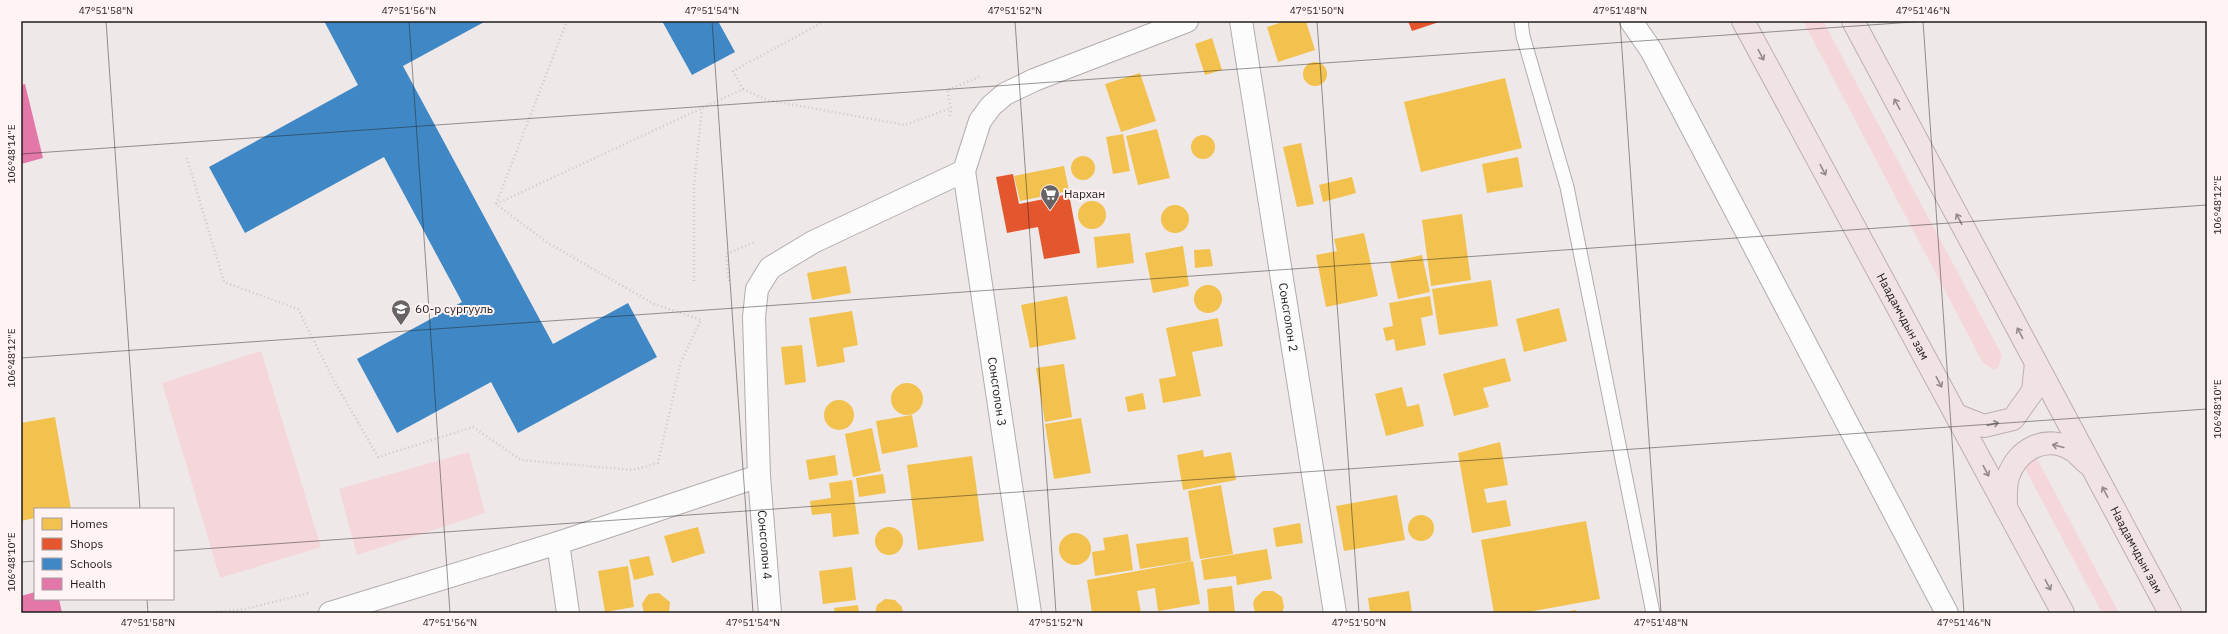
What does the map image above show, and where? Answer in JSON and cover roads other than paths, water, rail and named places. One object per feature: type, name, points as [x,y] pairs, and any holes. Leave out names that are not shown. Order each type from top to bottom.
[{"type":"highway","name":"Наадамчдын зам","points":[[1743,21],[2063,613]]},
{"type":"highway","name":"Наадамчдын зам","points":[[1853,21],[2170,613]]},
{"type":"highway","points":[[1956,415],[1984,426],[2013,419],[2034,391],[2036,363]]},
{"type":"highway","points":[[2006,508],[2007,479],[2016,459],[2035,445],[2055,444],[2061,446],[2073,451],[2090,466]]},
{"type":"street","points":[[964,171],[980,121],[991,106],[1005,94],[1034,80],[1187,21]]},
{"type":"street","name":"Сонсголон 2","points":[[1241,21],[1336,613]]},
{"type":"street","points":[[1631,21],[1651,50],[1947,613]]},
{"type":"street","name":"Сонсголон 4","points":[[770,613],[759,476],[754,317],[757,289],[770,268],[813,242],[964,171]]},
{"type":"street","name":"Сонсголон 3","points":[[964,171],[1030,613]]},
{"type":"street","points":[[330,613],[558,543],[759,476]]},
{"type":"street","points":[[558,543],[568,613]]},
{"type":"lane","points":[[1521,21],[1523,36],[1568,187],[1653,613]]},
{"type":"place","name":"Нархан","points":[[1050,211]]},
{"type":"place","name":"60-р сургууль","points":[[401,326]]}]
